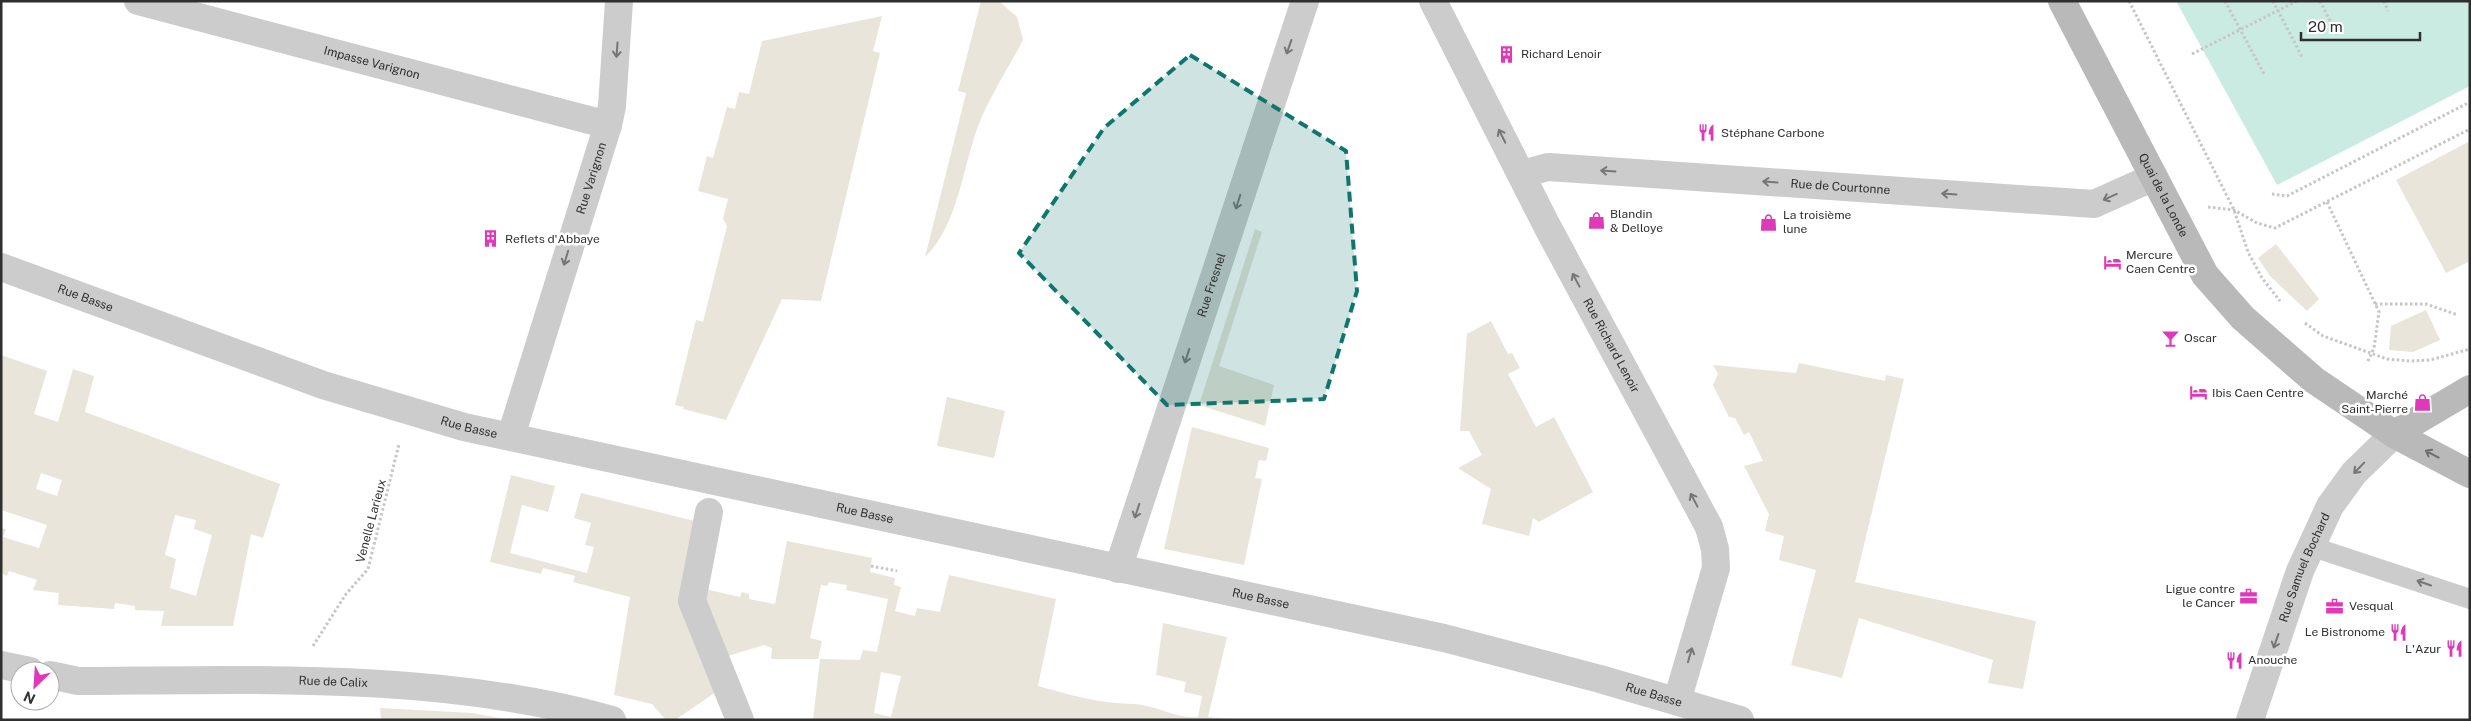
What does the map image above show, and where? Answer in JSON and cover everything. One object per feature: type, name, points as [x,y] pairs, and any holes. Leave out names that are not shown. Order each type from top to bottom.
[{"type":"street","name":"Impasse Varignon","points":[[138,1],[608,124]]},
{"type":"street","name":"Rue Varignon","points":[[511,436],[608,124],[613,96],[619,1]]},
{"type":"street","name":"Rue Fresnel","points":[[1118,569],[1305,1]]},
{"type":"street","name":"Rue Richard Lenoir","points":[[1432,1],[1709,527],[1715,549],[1716,568],[1677,702]]},
{"type":"street","name":"Quai de la Londe","points":[[2062,1],[2205,275],[2243,318],[2314,380],[2394,434],[2470,474]]},
{"type":"street","name":"Rue de Courtonne","points":[[1522,174],[1548,167],[2094,204],[2154,177]]},
{"type":"street","name":"Rue Basse","points":[[1,266],[323,385],[408,412],[1118,569],[1444,638],[1600,679],[1740,720]]},
{"type":"street","points":[[2394,434],[2470,389]]},
{"type":"street","name":"Rue Samuel Bochard","points":[[2250,720],[2310,546],[2330,506],[2347,482],[2394,434]]},
{"type":"street","points":[[709,512],[692,601],[740,720]]},
{"type":"street","name":"Rue de Calix","points":[[60,677],[78,681],[305,680],[471,692],[521,698],[612,720]]},
{"type":"lane","points":[[2310,546],[2470,599]]},
{"type":"path","points":[[2129,1],[2234,210],[2248,252],[2262,278],[2283,306]]},
{"type":"path","points":[[2225,1],[2264,74]]},
{"type":"path","points":[[2273,1],[2302,57]]},
{"type":"path","points":[[2192,54],[2297,1]]},
{"type":"path","points":[[2320,1],[2338,36]]},
{"type":"path","points":[[2384,1],[2388,11]]},
{"type":"path","points":[[2272,194],[2287,196],[2470,102]]},
{"type":"path","points":[[2207,207],[2234,210],[2257,223],[2275,228],[2470,129]]},
{"type":"path","points":[[2327,202],[2379,312],[2373,352],[2367,364]]},
{"type":"path","points":[[2375,304],[2426,304],[2458,315]]},
{"type":"path","points":[[2299,318],[2323,336],[2373,352],[2387,359],[2410,362],[2430,360],[2470,349]]},
{"type":"path","name":"Venelle Larieux","points":[[305,680],[307,655],[346,594],[368,569],[400,439]]},
{"type":"path","points":[[871,566],[896,571]]},
{"type":"highlighted area","points":[[1190,55],[1346,151],[1357,291],[1324,399],[1167,405],[1019,253],[1104,128]]},
{"type":"shaded area","points":[[981,1],[999,1],[1017,17],[1023,40],[981,118],[958,196],[945,230],[925,257],[966,93],[958,91]]},
{"type":"shaded area","points":[[2176,1],[2470,1],[2470,86],[2277,185]]},
{"type":"shaded area","points":[[882,16],[873,51],[880,53],[821,301],[782,299],[726,420],[683,409],[684,407],[675,405],[696,320],[703,322],[727,226],[723,219],[728,199],[698,191],[707,156],[713,158],[727,107],[735,109],[739,92],[749,94],[762,41]]},
{"type":"shaded area","points":[[2470,141],[2470,261],[2446,273],[2396,180]]},
{"type":"shaded area","points":[[1255,229],[1262,232],[1219,366],[1274,385],[1265,426],[1199,405]]},
{"type":"shaded area","points":[[2276,244],[2319,299],[2307,311],[2270,276],[2258,258]]},
{"type":"shaded area","points":[[2426,310],[2440,340],[2413,352],[2389,350],[2391,326]]},
{"type":"shaded area","points":[[1491,321],[1508,354],[1512,353],[1520,368],[1508,374],[1536,427],[1554,417],[1593,492],[1539,522],[1533,518],[1529,536],[1482,524],[1491,489],[1458,468],[1482,455],[1469,431],[1460,431],[1467,334]]},
{"type":"shaded area","points":[[1,355],[47,371],[34,414],[58,422],[73,369],[94,376],[85,412],[280,484],[263,538],[251,534],[233,626],[161,626],[164,611],[135,610],[135,606],[115,603],[114,609],[58,605],[59,593],[33,590],[37,580],[9,571],[7,576],[1,573],[1,528],[6,529],[3,537],[39,548],[47,525],[1,510]],"holes":[[[41,473],[62,480],[57,496],[36,489]],[[175,515],[196,520],[194,529],[212,535],[196,596],[170,588],[176,559],[165,555]]]},
{"type":"shaded area","points":[[1799,363],[1885,381],[1886,375],[1904,379],[1855,582],[2036,621],[2023,689],[1988,683],[1993,660],[1859,618],[1842,678],[1791,665],[1816,570],[1779,560],[1784,536],[1765,531],[1769,514],[1744,466],[1763,461],[1749,432],[1744,435],[1735,418],[1729,417],[1713,385],[1718,374],[1713,365],[1796,373]]},
{"type":"shaded area","points":[[947,397],[1005,411],[994,458],[937,446]]},
{"type":"shaded area","points":[[1192,427],[1269,448],[1266,461],[1259,460],[1255,478],[1262,479],[1244,565],[1164,549]]},
{"type":"shaded area","points":[[511,475],[555,486],[548,512],[522,505],[510,553],[587,573],[594,547],[585,545],[591,523],[574,518],[581,493],[695,521],[716,692],[675,720],[666,720],[652,704],[614,695],[630,597],[573,582],[575,576],[543,568],[541,574],[490,562]]},
{"type":"shaded area","points":[[787,541],[872,558],[870,572],[895,578],[894,585],[901,587],[895,611],[915,616],[917,608],[940,612],[949,575],[1056,599],[1038,686],[1086,698],[1142,705],[1190,717],[1198,717],[1202,696],[1184,692],[1186,682],[1156,675],[1163,623],[1227,637],[1208,717],[1239,720],[813,720],[820,659],[860,660],[863,650],[877,652],[888,599],[846,590],[847,585],[829,582],[827,586],[821,585],[810,638],[822,641],[818,659],[771,659],[772,648],[764,645],[728,656],[703,598],[705,589],[740,597],[742,592],[749,594],[749,599],[775,604]],"holes":[[[881,672],[901,676],[891,717],[874,713]]]},
{"type":"shaded area","points":[[380,708],[472,713],[510,720],[381,720]]},
{"type":"place","name":"Richard Lenoir","points":[[1507,54]]},
{"type":"place","name":"Stéphane Carbone","points":[[1707,133]]},
{"type":"place","name":"Blandin & Delloye","points":[[1596,221]]},
{"type":"place","name":"La troisième lune","points":[[1769,222]]},
{"type":"place","name":"Reflets d'Abbaye","points":[[491,239]]},
{"type":"place","name":"Mercure Caen Centre","points":[[2112,262]]},
{"type":"place","name":"Oscar","points":[[2170,338]]},
{"type":"place","name":"Ibis Caen Centre","points":[[2198,393]]},
{"type":"place","name":"Marché Saint-Pierre","points":[[2422,402]]},
{"type":"place","name":"Ligue contre le Cancer","points":[[2249,596]]},
{"type":"place","name":"Vesqual","points":[[2335,606]]},
{"type":"place","name":"Le Bistronome","points":[[2399,632]]},
{"type":"place","name":"L'Azur","points":[[2455,649]]},
{"type":"place","name":"Anouche","points":[[2234,660]]}]
